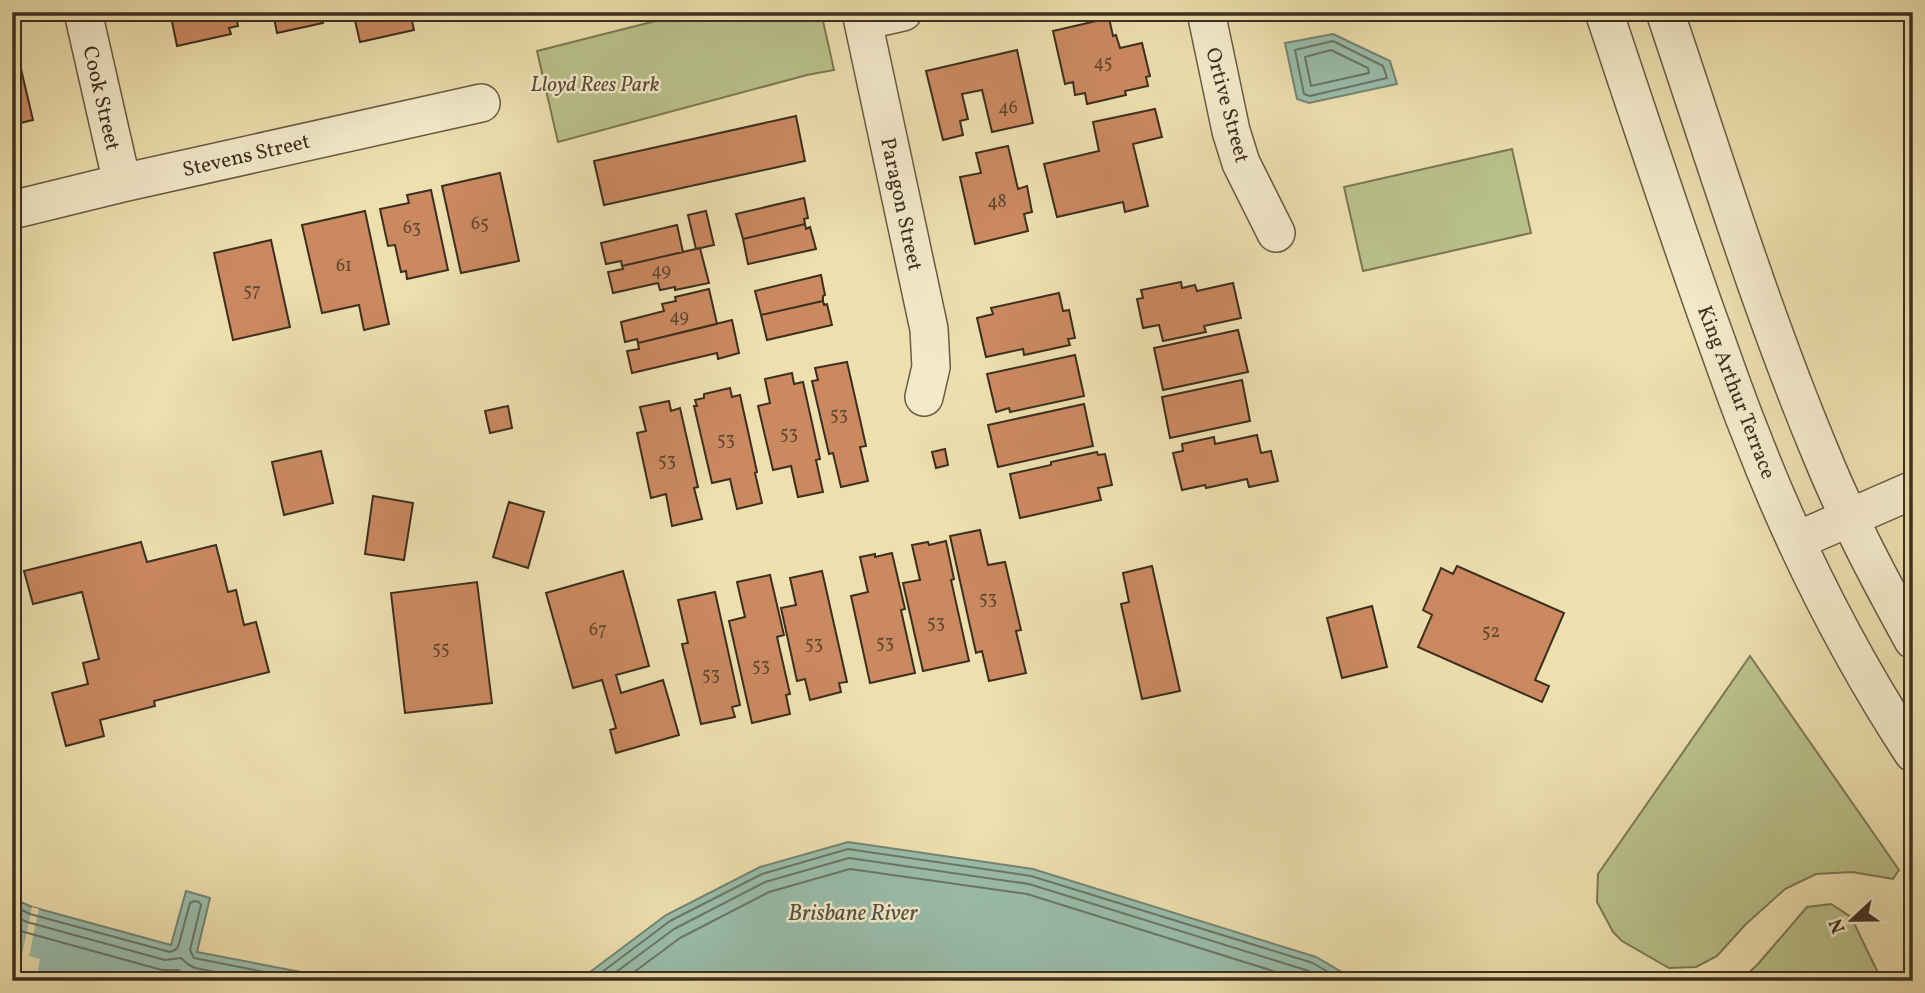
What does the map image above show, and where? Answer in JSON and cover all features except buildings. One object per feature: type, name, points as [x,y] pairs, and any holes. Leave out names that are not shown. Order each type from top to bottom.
[{"type":"street","name":"Cook Street","points":[[83,12],[122,183]]},
{"type":"street","points":[[862,17],[903,12]]},
{"type":"street","name":"Ortive Street","points":[[1206,12],[1231,131],[1241,163],[1276,233]]},
{"type":"street","name":"King Arthur Terrace","points":[[1604,12],[1673,221],[1749,432],[1827,605],[1857,662],[1913,753]]},
{"type":"street","points":[[1665,12],[1785,364],[1821,456],[1913,640]]},
{"type":"street","name":"Paragon Street","points":[[862,17],[929,329],[931,367],[924,397]]},
{"type":"street","name":"Stevens Street","points":[[12,210],[481,103]]},
{"type":"street","points":[[1796,541],[1913,490]]},
{"type":"green space","name":"Lloyd Rees Park","points":[[691,12],[821,12],[834,70],[558,142],[537,51]]},
{"type":"green space","points":[[1512,149],[1531,233],[1363,271],[1344,187]]},
{"type":"green space","points":[[1750,656],[1899,870],[1893,879],[1852,872],[1816,874],[1785,889],[1745,925],[1717,956],[1696,967],[1669,968],[1622,941],[1613,932],[1597,902],[1598,874]]},
{"type":"green space","points":[[1831,904],[1851,917],[1882,981],[1740,981],[1807,907]]},
{"type":"water","points":[[1333,34],[1390,61],[1397,84],[1309,103],[1297,99],[1285,43]]},
{"type":"water","name":"Brisbane River","points":[[848,842],[1033,869],[1316,957],[1357,981],[578,981],[666,915],[760,867]]},
{"type":"water","points":[[186,891],[210,898],[197,952],[348,981],[12,981],[12,898],[32,907],[171,945]]},
{"type":"pier","points":[[32,907],[39,909],[29,956],[40,959],[37,975],[12,969],[12,953],[22,955]]}]
